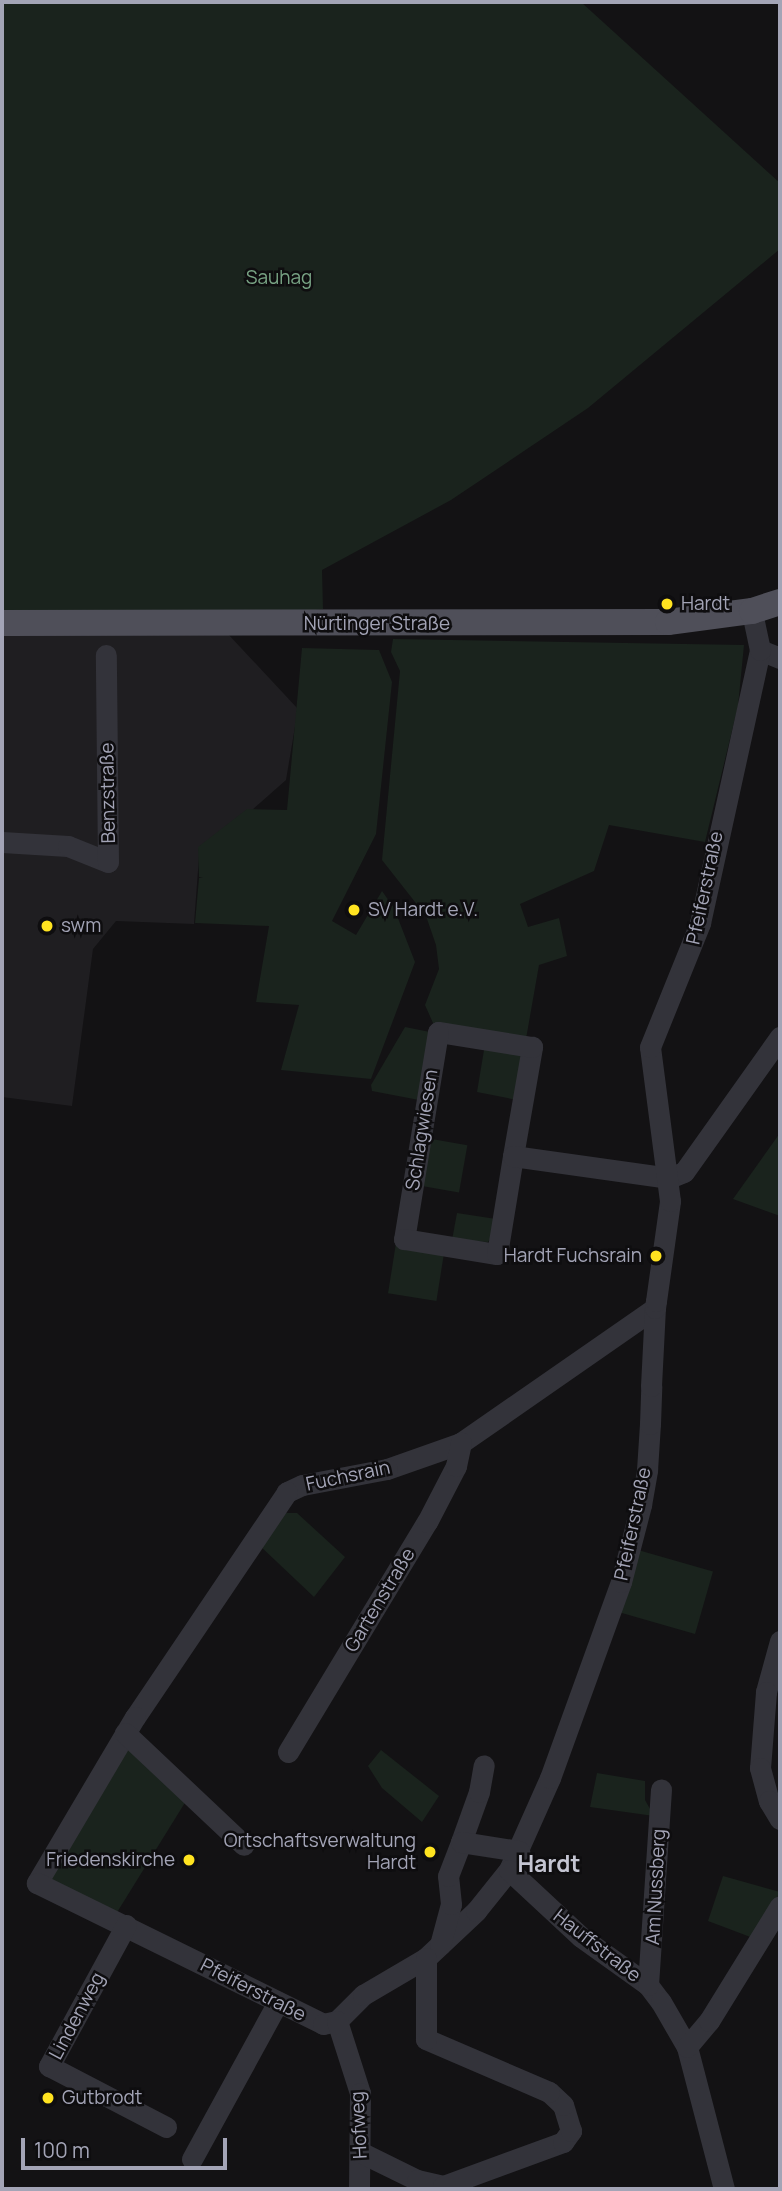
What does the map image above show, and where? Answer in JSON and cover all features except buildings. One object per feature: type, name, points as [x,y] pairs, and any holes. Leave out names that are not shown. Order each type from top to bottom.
[{"type":"main road","name":"Nürtinger Straße","points":[[2,623],[668,622],[752,611],[780,602]]},
{"type":"street","name":"Pfeiferstraße","points":[[37,1883],[126,1925],[317,2023],[337,2021],[363,1995],[432,1953],[509,1870],[550,1778],[635,1536],[647,1470],[655,1308],[670,1200],[650,1047],[700,923],[760,650],[752,611]]},
{"type":"street","points":[[760,650],[780,658]]},
{"type":"street","name":"Benzstraße","points":[[2,842],[68,846],[108,862],[106,655]]},
{"type":"street","name":"Schlagwiesen","points":[[438,1032],[532,1047],[513,1156],[497,1254],[404,1239],[438,1032]]},
{"type":"street","points":[[513,1156],[669,1178],[684,1172],[771,1066],[780,1037]]},
{"type":"street","name":"Fuchsrain","points":[[37,1883],[125,1733],[287,1492],[302,1485],[387,1469],[461,1443],[655,1308]]},
{"type":"street","name":"Gartenstraße","points":[[288,1752],[427,1522],[456,1466],[461,1443]]},
{"type":"street","points":[[780,1641],[765,1692],[760,1768],[769,1801],[780,1819]]},
{"type":"street","points":[[125,1733],[244,1844]]},
{"type":"street","points":[[362,2153],[418,2180],[443,2186],[563,2142],[571,2131],[563,2105],[549,2092],[426,2039],[432,1953],[450,1904],[448,1875],[480,1792],[484,1765]]},
{"type":"street","name":"Am Nussberg","points":[[648,1985],[661,1789]]},
{"type":"street","points":[[461,1842],[519,1851]]},
{"type":"street","name":"Hauffstraße","points":[[509,1870],[581,1937],[648,1985],[687,2047],[724,2189]]},
{"type":"street","points":[[687,2047],[709,2021],[780,1906]]},
{"type":"street","name":"Lindenweg","points":[[126,1925],[49,2066],[166,2127]]},
{"type":"street","points":[[192,2159],[278,2002]]},
{"type":"street","name":"Hofweg","points":[[337,2021],[360,2092],[362,2153],[359,2189]]},
{"type":"shaded area","points":[[2,623],[228,634],[298,709],[286,780],[199,857],[194,924],[116,921],[93,949],[72,1106],[2,1097]]},
{"type":"green space","name":"Sauhag","points":[[2,2],[581,2],[780,183],[780,249],[588,408],[451,500],[322,570],[323,609],[210,624],[2,623]]},
{"type":"green space","points":[[393,639],[744,645],[738,706],[705,842],[609,825],[594,871],[520,904],[528,927],[559,918],[567,956],[539,965],[526,1039],[433,1023],[425,1005],[439,969],[436,945],[426,916],[382,860],[400,671],[391,652]]},
{"type":"green space","points":[[302,648],[379,650],[392,682],[376,834],[332,921],[356,935],[382,891],[394,908],[415,962],[371,1079],[281,1070],[299,1005],[256,1002],[269,926],[195,923],[199,878],[203,878],[199,877],[198,847],[247,809],[287,810]]},
{"type":"green space","points":[[405,1027],[430,1032],[419,1100],[372,1091],[371,1085]]},
{"type":"green space","points":[[485,1044],[519,1053],[522,1058],[517,1100],[477,1092]]},
{"type":"green space","points":[[780,1133],[780,1216],[733,1199]]},
{"type":"green space","points":[[426,1138],[467,1145],[459,1193],[418,1185]]},
{"type":"green space","points":[[457,1213],[496,1219],[493,1235],[488,1242],[452,1240]]},
{"type":"green space","points":[[396,1243],[444,1251],[436,1301],[388,1293]]},
{"type":"green space","points":[[282,1513],[297,1513],[345,1557],[314,1597],[259,1545]]},
{"type":"green space","points":[[638,1550],[713,1571],[695,1634],[620,1612]]},
{"type":"green space","points":[[127,1745],[186,1801],[116,1914],[48,1883]]},
{"type":"green space","points":[[381,1750],[439,1796],[422,1822],[382,1788],[368,1766]]},
{"type":"green space","points":[[597,1773],[645,1781],[645,1800],[654,1816],[590,1807]]},
{"type":"green space","points":[[723,1876],[780,1892],[753,1938],[708,1921]]},
{"type":"place","name":"Hardt","points":[[667,604]]},
{"type":"place","name":"SV Hardt e.V.","points":[[354,910]]},
{"type":"place","name":"swm","points":[[47,926]]},
{"type":"place","name":"Hardt Fuchsrain","points":[[656,1256]]},
{"type":"place","name":"Ortschaftsverwaltung Hardt","points":[[430,1852]]},
{"type":"place","name":"Friedenskirche","points":[[189,1860]]},
{"type":"place","name":"Gutbrodt","points":[[48,2098]]},
{"type":"district","name":"Hardt","points":[[549,1863]]}]
